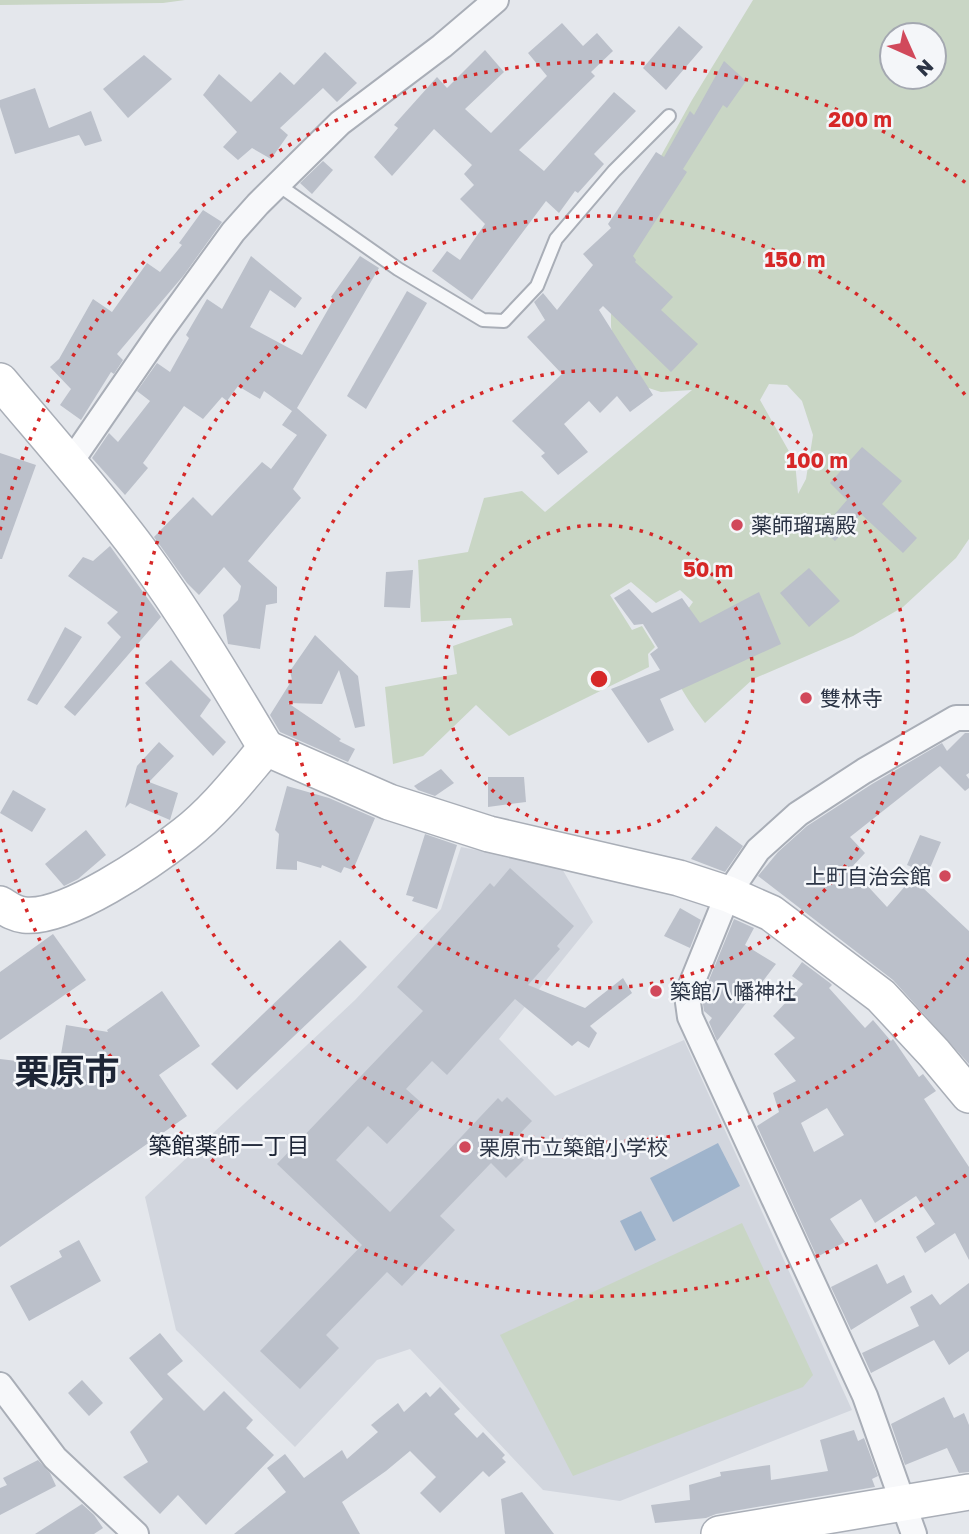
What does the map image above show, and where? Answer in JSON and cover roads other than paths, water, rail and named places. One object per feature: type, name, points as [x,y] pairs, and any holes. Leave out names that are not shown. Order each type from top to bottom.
[{"type":"street","points":[[70,463],[233,232],[277,184],[340,123],[442,46],[496,0]]},
{"type":"street","points":[[0,380],[138,550],[193,627],[267,748],[402,806],[489,834],[679,878],[728,894],[771,913],[881,996],[969,1095]]},
{"type":"street","points":[[908,1519],[865,1396],[690,1017],[687,995],[728,894],[758,850],[798,814],[906,746],[956,719],[969,718]]},
{"type":"street","points":[[0,904],[13,913],[35,915],[51,912],[102,889],[186,833],[267,748]]},
{"type":"street","points":[[0,1385],[55,1458],[136,1534]]},
{"type":"street","points":[[719,1534],[908,1519],[969,1492]]},
{"type":"lane","points":[[277,184],[398,269],[483,320],[504,321],[537,286],[556,239],[614,171],[668,116]]},
{"type":"water","points":[[718,1143],[740,1186],[673,1222],[650,1178]]},
{"type":"water","points":[[641,1211],[656,1240],[635,1251],[620,1221]]},
{"type":"place","name":"薬師瑠璃殿","points":[[737,525]]},
{"type":"place","name":"雙林寺","points":[[806,698]]},
{"type":"place","name":"上町自治会館","points":[[945,876]]},
{"type":"place","name":"築館八幡神社","points":[[656,991]]},
{"type":"place","name":"栗原市立築館小学校","points":[[465,1147]]},
{"type":"district","name":"栗原市","points":[[67,1071]]},
{"type":"district","name":"築館薬師一丁目","points":[[229,1145]]}]
